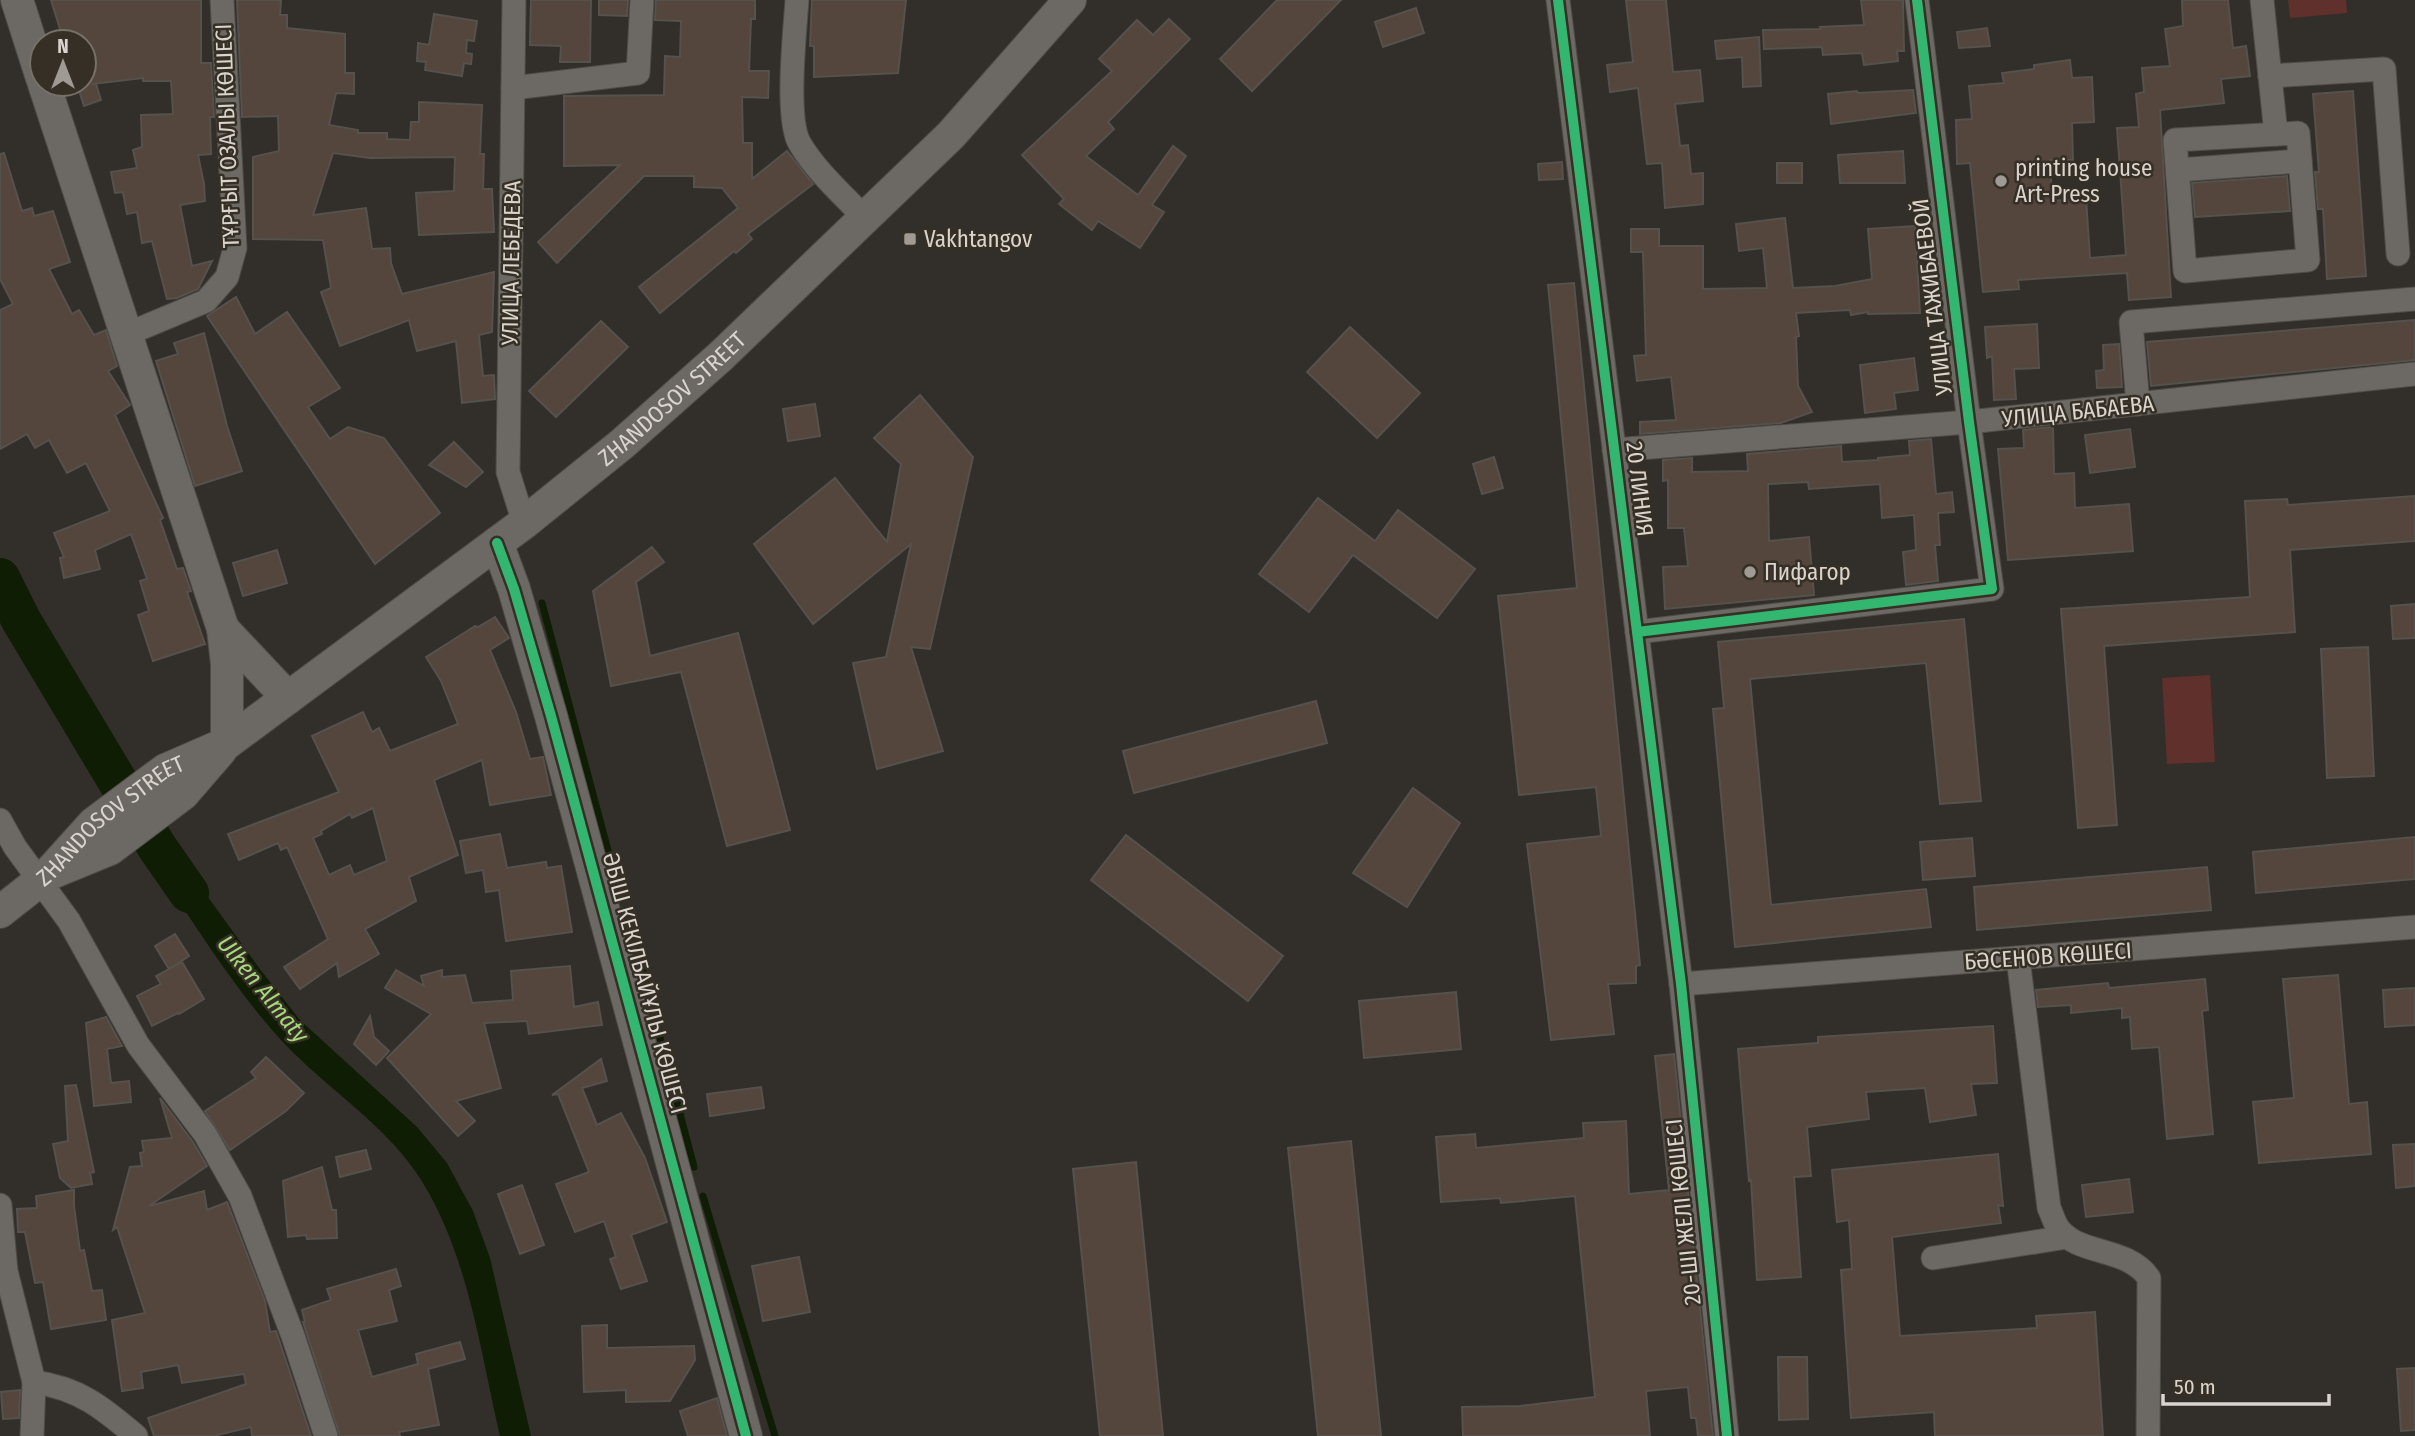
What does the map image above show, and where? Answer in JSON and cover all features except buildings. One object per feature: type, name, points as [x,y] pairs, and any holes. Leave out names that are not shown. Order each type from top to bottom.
[{"type":"street","points":[[17,0],[28,34]]},
{"type":"street","name":"ТҰРҒЫТ ОЗАЛЫ КӨШЕСІ","points":[[125,335],[206,302],[227,277],[235,248],[222,0]]},
{"type":"street","name":"УЛИЦА ЛЕБЕДЕВА","points":[[514,0],[508,472],[524,523]]},
{"type":"street","points":[[513,88],[638,73],[642,0]]},
{"type":"street","points":[[797,0],[791,97],[798,142],[831,184],[864,216]]},
{"type":"street","name":"ZHANDOSOV STREET","points":[[0,912],[165,789],[183,794],[227,743],[498,543],[622,444],[817,266],[864,216],[951,135],[1070,0]]},
{"type":"street","name":"20 ЛИНИЯ","points":[[1558,0],[1681,984]]},
{"type":"street","name":"УЛИЦА ТАЖИБАЕВОЙ","points":[[1637,632],[1992,589],[1917,0]]},
{"type":"street","points":[[2262,0],[2276,134]]},
{"type":"street","points":[[2270,76],[2384,69],[2398,254]]},
{"type":"street","points":[[49,98],[223,629],[227,664],[227,743]]},
{"type":"street","points":[[2298,133],[2308,260],[2185,271],[2175,141],[2276,134],[2298,133]]},
{"type":"street","points":[[2178,170],[2300,161]]},
{"type":"street","points":[[2138,404],[2131,322],[2415,299]]},
{"type":"street","name":"УЛИЦА БАБАЕВА","points":[[1614,450],[1969,422],[2415,374]]},
{"type":"street","name":"ӘБІШ КЕКІЛБАЙҰЛЫ КӨШЕСІ","points":[[498,543],[551,716],[746,1436]]},
{"type":"street","points":[[223,629],[288,698]]},
{"type":"street","points":[[0,820],[15,847],[43,878],[138,1045],[205,1135],[240,1196],[293,1336],[326,1436]]},
{"type":"street","name":"БӘСЕНОВ КӨШЕСІ","points":[[1681,984],[2415,927]]},
{"type":"street","points":[[2018,958],[2049,1208],[2057,1227],[2067,1237],[2126,1258],[2144,1270],[2149,1278],[2148,1436]]},
{"type":"street","name":"20-ШІ ЖЕЛІ КӨШЕСІ","points":[[1681,984],[1727,1436]]},
{"type":"street","points":[[0,1205],[6,1271],[34,1382],[32,1436]]},
{"type":"street","points":[[1933,1258],[2067,1237]]},
{"type":"street","points":[[34,1382],[60,1385],[100,1407],[136,1436]]},
{"type":"shaded area","points":[[2288,0],[2346,0],[2347,13],[2290,18]]},
{"type":"shaded area","points":[[2210,675],[2215,762],[2167,764],[2162,678]]},
{"type":"water","points":[[167,840],[300,1020],[417,1127],[447,1163],[473,1211],[490,1258],[531,1436],[500,1436],[462,1274],[452,1242],[423,1183],[409,1162],[375,1125],[299,1058],[245,996],[147,854]]},
{"type":"waterway","name":"Ulken Almaty","points":[[0,578],[21,620],[157,847],[189,893]]},
{"type":"waterway","points":[[542,603],[621,899]]},
{"type":"waterway","points":[[636,946],[694,1167]]},
{"type":"waterway","points":[[703,1196],[775,1436]]},
{"type":"cycle path","points":[[1558,0],[1681,984],[1727,1436]]},
{"type":"cycle path","points":[[1637,632],[1992,589],[1917,0]]},
{"type":"cycle path","points":[[497,543],[514,589],[551,716],[746,1436]]},
{"type":"place","name":"printing house Art-Press","points":[[2001,181]]},
{"type":"place","name":"Vakhtangov","points":[[910,239]]},
{"type":"place","name":"Пифагор","points":[[1750,572]]}]
